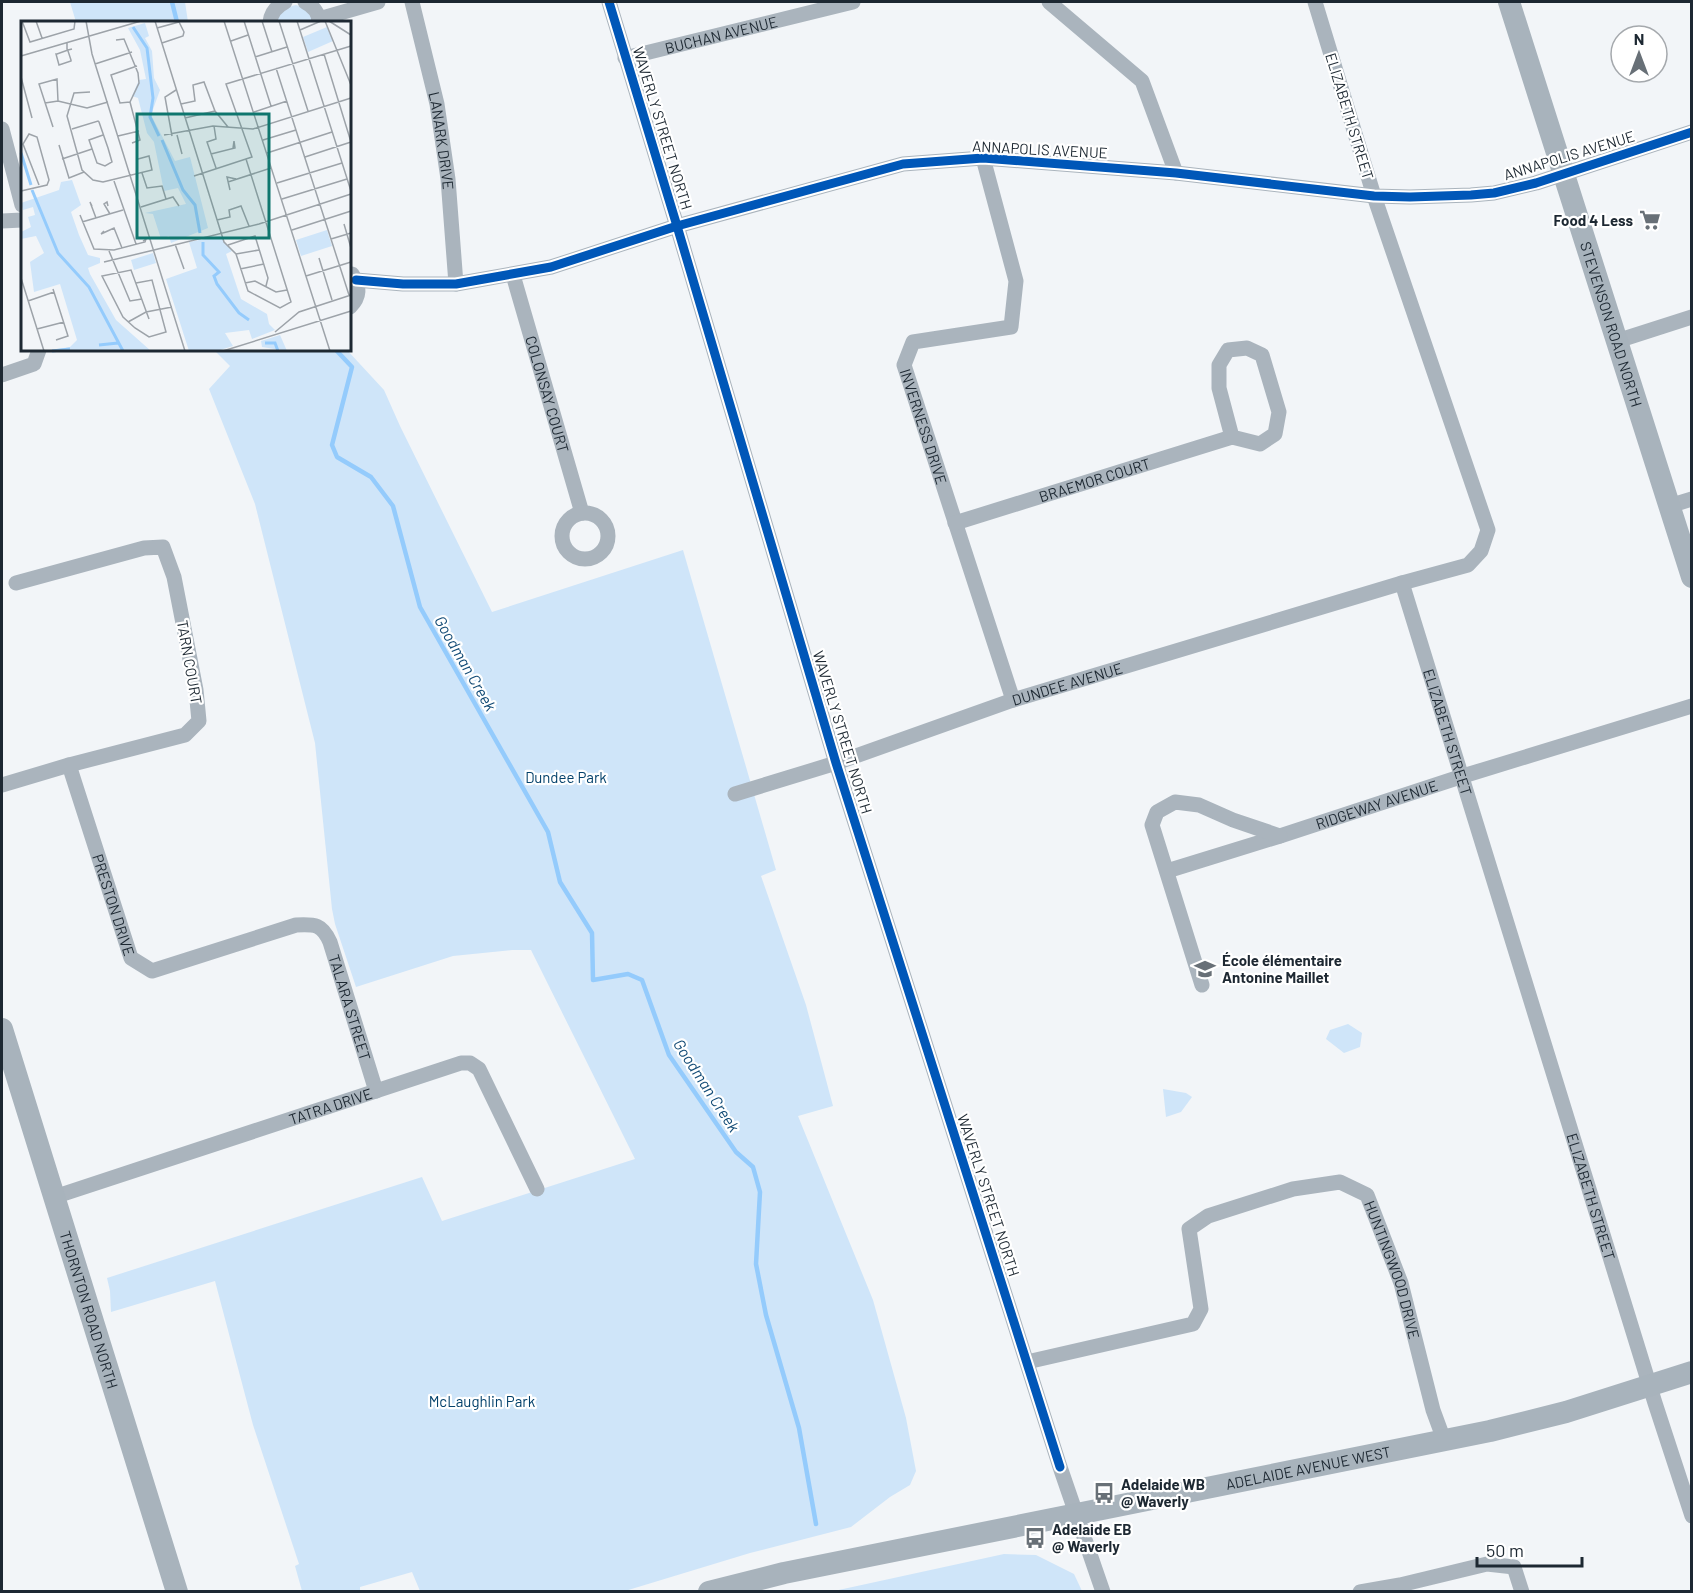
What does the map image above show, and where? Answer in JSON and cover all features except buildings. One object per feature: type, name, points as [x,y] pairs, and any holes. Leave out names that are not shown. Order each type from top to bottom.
[{"type":"main road","name":"STEVENSON ROAD NORTH","points":[[1509,2],[1692,577]]},
{"type":"main road","name":"THORNTON ROAD NORTH","points":[[2,1029],[177,1592]]},
{"type":"main road","name":"ADELAIDE AVENUE WEST","points":[[709,1592],[784,1574],[1490,1431],[1566,1412],[1692,1372]]},
{"type":"street","points":[[270,21],[274,10],[285,2]]},
{"type":"street","points":[[305,2],[316,11],[319,21],[378,2]]},
{"type":"street","name":"LANARK DRIVE","points":[[412,2],[439,114],[448,178],[456,285]]},
{"type":"street","name":"WAVERLY STREET NORTH","points":[[609,2],[836,763],[1076,1515],[1103,1592]]},
{"type":"street","name":"BUCHAN AVENUE","points":[[626,58],[853,2]]},
{"type":"street","points":[[1049,2],[1142,81],[1176,173]]},
{"type":"street","name":"ELIZABETH STREET","points":[[1315,2],[1374,196],[1488,530],[1481,551],[1468,565],[1402,583],[1692,1516]]},
{"type":"street","points":[[2,129],[21,201]]},
{"type":"street","name":"ANNAPOLIS AVENUE","points":[[353,276],[404,284],[456,285],[513,275],[551,267],[677,226],[903,164],[983,158],[1176,173],[1374,196],[1410,197],[1494,193],[1536,183],[1692,132]]},
{"type":"street","name":"INVERNESS DRIVE","points":[[983,158],[1016,281],[1011,327],[913,342],[904,365],[1013,700]]},
{"type":"street","points":[[2,221],[21,220]]},
{"type":"street","name":"COLONSAY COURT","points":[[513,275],[582,513]]},
{"type":"street","name":"ANNAPOLIS AVENUE","points":[[351,306],[358,294],[358,287],[353,276]]},
{"type":"street","points":[[1617,341],[1692,317]]},
{"type":"street","name":"BRAEMOR COURT","points":[[955,523],[1232,437],[1260,444],[1275,434],[1279,412],[1262,355],[1247,348],[1228,350],[1219,365],[1219,388],[1232,437]]},
{"type":"street","points":[[2,375],[34,364],[39,351]]},
{"type":"street","points":[[1669,506],[1692,499]]},
{"type":"street","name":"TARN COURT","points":[[2,784],[185,735],[199,721],[196,690],[174,577],[163,547],[144,548],[16,583]]},
{"type":"street","name":"DUNDEE AVENUE","points":[[735,794],[836,763],[1013,700],[1402,583]]},
{"type":"street","name":"RIDGEWAY AVENUE","points":[[1167,871],[1463,776],[1692,706]]},
{"type":"street","name":"PRESTON DRIVE","points":[[69,765],[131,958],[152,971],[296,925],[318,926]]},
{"type":"street","points":[[1202,985],[1152,825],[1157,812],[1175,802],[1199,806],[1280,836]]},
{"type":"street","name":"TALARA STREET","points":[[318,926],[326,933],[330,942],[376,1091]]},
{"type":"street","name":"TATRA DRIVE","points":[[54,1197],[461,1063],[470,1063],[479,1069],[537,1190]]},
{"type":"street","name":"HUNTINGWOOD DRIVE","points":[[1027,1362],[1193,1324],[1202,1309],[1189,1229],[1208,1216],[1283,1192],[1340,1182],[1367,1195],[1401,1283],[1444,1440]]},
{"type":"street","points":[[1360,1592],[1487,1564],[1514,1567],[1522,1592]]},
{"type":"green space","points":[[70,2],[185,2],[188,21],[76,21]]},
{"type":"green space","points":[[296,5],[307,9],[313,21],[276,21],[290,7]]},
{"type":"green space","points":[[215,351],[348,351],[384,390],[492,612],[683,550],[776,870],[761,876],[806,1005],[833,1106],[798,1116],[873,1300],[906,1418],[916,1471],[910,1485],[890,1497],[851,1527],[750,1553],[625,1591],[420,1591],[412,1572],[360,1587],[360,1591],[302,1591],[295,1566],[299,1564],[253,1425],[215,1281],[111,1312],[107,1278],[422,1177],[442,1221],[635,1159],[531,950],[453,956],[356,987],[332,909],[315,743],[255,504],[209,389],[230,366]]},
{"type":"green space","points":[[1348,1024],[1362,1033],[1360,1047],[1344,1053],[1326,1039],[1330,1030]]},
{"type":"green space","points":[[1163,1089],[1186,1093],[1192,1097],[1181,1112],[1166,1117]]},
{"type":"green space","points":[[1004,1554],[1036,1555],[1074,1574],[1082,1591],[834,1591]]},
{"type":"waterway","name":"Goodman Creek","points":[[172,2],[177,21]]},
{"type":"waterway","name":"Goodman Creek","points":[[337,351],[352,367],[332,445],[337,457],[371,477],[393,506],[420,607],[548,832],[560,882],[592,933],[593,980],[628,974],[642,980],[669,1055],[736,1152],[753,1167],[760,1192],[756,1264],[766,1315],[799,1428],[816,1524]]},
{"type":"cycle path","points":[[609,2],[836,763],[1060,1467]]},
{"type":"cycle path","points":[[356,280],[403,284],[456,284],[551,267],[677,226],[903,164],[983,158],[1176,173],[1374,196],[1471,195],[1494,193],[1536,183],[1692,132]]},
{"type":"place","name":"Food 4 Less","points":[[1650,220]]},
{"type":"place","name":"École élémentaire Antonine Maillet","points":[[1205,969]]},
{"type":"place","name":"Adelaide WB @ Waverly","points":[[1104,1493]]},
{"type":"place","name":"Adelaide EB @ Waverly","points":[[1035,1538]]},
{"type":"park label","name":"Dundee Park","points":[[566,777]]},
{"type":"park label","name":"McLaughlin Park","points":[[482,1401]]}]
